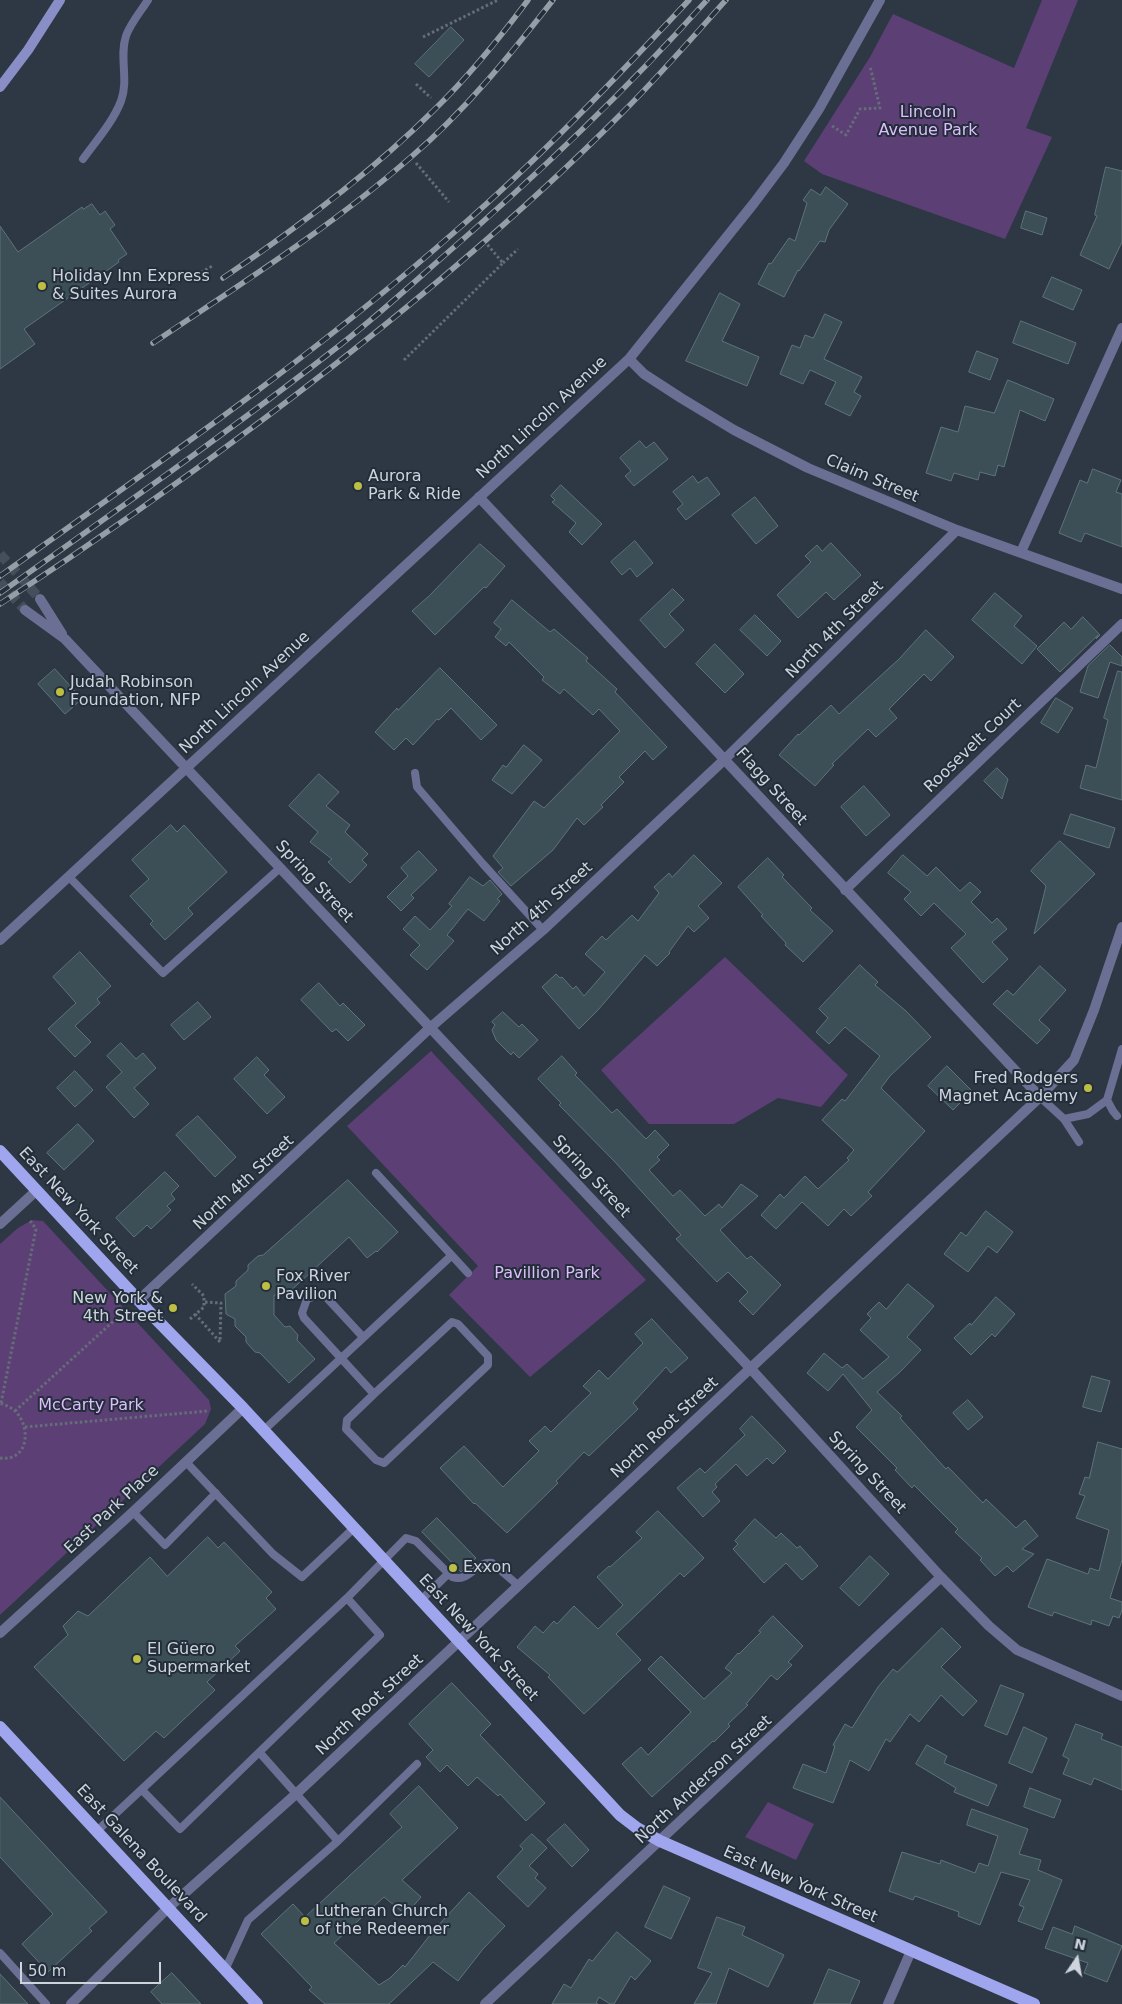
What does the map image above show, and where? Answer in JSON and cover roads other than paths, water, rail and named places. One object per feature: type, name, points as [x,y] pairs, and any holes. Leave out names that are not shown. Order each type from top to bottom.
[{"type":"main road","points":[[0,86],[28,50],[60,0]]},
{"type":"main road","name":"East New York Street","points":[[0,1151],[139,1300],[244,1408],[620,1815],[660,1842],[1034,2004]]},
{"type":"main road","name":"East Galena Boulevard","points":[[0,1726],[258,2004]]},
{"type":"street","name":"North Lincoln Avenue","points":[[0,940],[629,359],[754,204],[784,163],[819,109],[880,0]]},
{"type":"street","points":[[1021,552],[1122,328]]},
{"type":"street","name":"Claim Street","points":[[629,359],[644,374],[681,398],[734,430],[808,468],[956,530],[1122,589]]},
{"type":"street","name":"Flagg Street","points":[[479,497],[1040,1097]]},
{"type":"street","name":"North 4th Street","points":[[139,1300],[431,1027],[543,930],[726,759],[956,530]]},
{"type":"street","name":"Spring Street","points":[[40,598],[66,639],[185,768],[431,1027],[751,1369],[942,1577],[1000,1636],[1017,1650],[1122,1696]]},
{"type":"street","name":"Spring Street","points":[[25,610],[66,639]]},
{"type":"street","name":"Roosevelt Court","points":[[845,890],[1122,624]]},
{"type":"street","name":"North Root Street","points":[[71,2004],[168,1908],[296,1794],[1040,1097],[1074,1060],[1119,945],[1122,927]]},
{"type":"street","points":[[0,1224],[36,1191]]},
{"type":"street","name":"East Park Place","points":[[0,1633],[244,1408]]},
{"type":"street","name":"North Anderson Street","points":[[485,2004],[942,1577]]},
{"type":"street","points":[[888,2004],[911,1951]]},
{"type":"lane","points":[[83,159],[121,101],[125,84],[124,49],[126,35],[148,0]]},
{"type":"lane","points":[[415,773],[417,787],[543,930]]},
{"type":"lane","points":[[69,877],[163,973],[280,868]]},
{"type":"lane","points":[[1064,1119],[1088,1114],[1107,1100],[1122,1050]]},
{"type":"lane","points":[[1040,1097],[1064,1119],[1079,1142]]},
{"type":"lane","points":[[1107,1100],[1112,1111],[1117,1116]]},
{"type":"lane","points":[[376,1173],[468,1273]]},
{"type":"lane","points":[[264,1430],[452,1256]]},
{"type":"lane","points":[[363,1337],[326,1297],[319,1295],[307,1300],[302,1313],[304,1318],[374,1394]]},
{"type":"lane","points":[[452,1322],[458,1324],[488,1356],[488,1365],[384,1463],[376,1460],[346,1429],[347,1420],[374,1394],[452,1322]]},
{"type":"lane","points":[[186,1462],[273,1554],[302,1577],[354,1528]]},
{"type":"lane","points":[[133,1512],[165,1545],[216,1493]]},
{"type":"lane","points":[[97,1831],[347,1598],[406,1538],[416,1541],[452,1578],[459,1580],[467,1577],[482,1564],[492,1563],[519,1586]]},
{"type":"lane","points":[[422,1600],[448,1574]]},
{"type":"lane","points":[[142,1790],[180,1829],[380,1635],[347,1598]]},
{"type":"lane","points":[[260,1753],[338,1841]]},
{"type":"lane","points":[[226,1970],[248,1920],[338,1841],[417,1764]]},
{"type":"lane","points":[[0,1952],[46,2004]]},
{"type":"tunnel","points":[[0,554],[40,599]]},
{"type":"tunnel","points":[[0,582],[25,610]]},
{"type":"railway","points":[[223,278],[333,199],[385,156],[447,97],[471,71],[528,0]]},
{"type":"railway","points":[[153,343],[252,277],[381,183],[431,139],[468,102],[553,0]]},
{"type":"railway","points":[[0,576],[234,408],[348,321],[403,276],[458,229],[548,146],[689,0]]},
{"type":"railway","points":[[0,593],[249,414],[372,319],[507,200],[576,136],[643,69],[707,0]]},
{"type":"railway","points":[[0,604],[132,515],[229,445],[355,349],[448,273],[537,195],[623,112],[650,85],[726,0]]},
{"type":"place","name":"Holiday Inn Express & Suites Aurora","points":[[42,286]]},
{"type":"place","name":"Aurora Park & Ride","points":[[358,486]]},
{"type":"place","name":"Judah Robinson Foundation, NFP","points":[[60,692]]},
{"type":"place","name":"Fred Rodgers Magnet Academy","points":[[1088,1088]]},
{"type":"place","name":"Fox River Pavilion","points":[[266,1286]]},
{"type":"place","name":"New York & 4th Street","points":[[173,1308]]},
{"type":"place","name":"Exxon","points":[[453,1568]]},
{"type":"place","name":"El Güero Supermarket","points":[[137,1659]]},
{"type":"place","name":"Lutheran Church of the Redeemer","points":[[305,1921]]},
{"type":"park label","name":"Lincoln Avenue Park","points":[[928,122]]},
{"type":"park label","name":"Pavillion Park","points":[[547,1274]]},
{"type":"park label","name":"McCarty Park","points":[[91,1406]]}]
